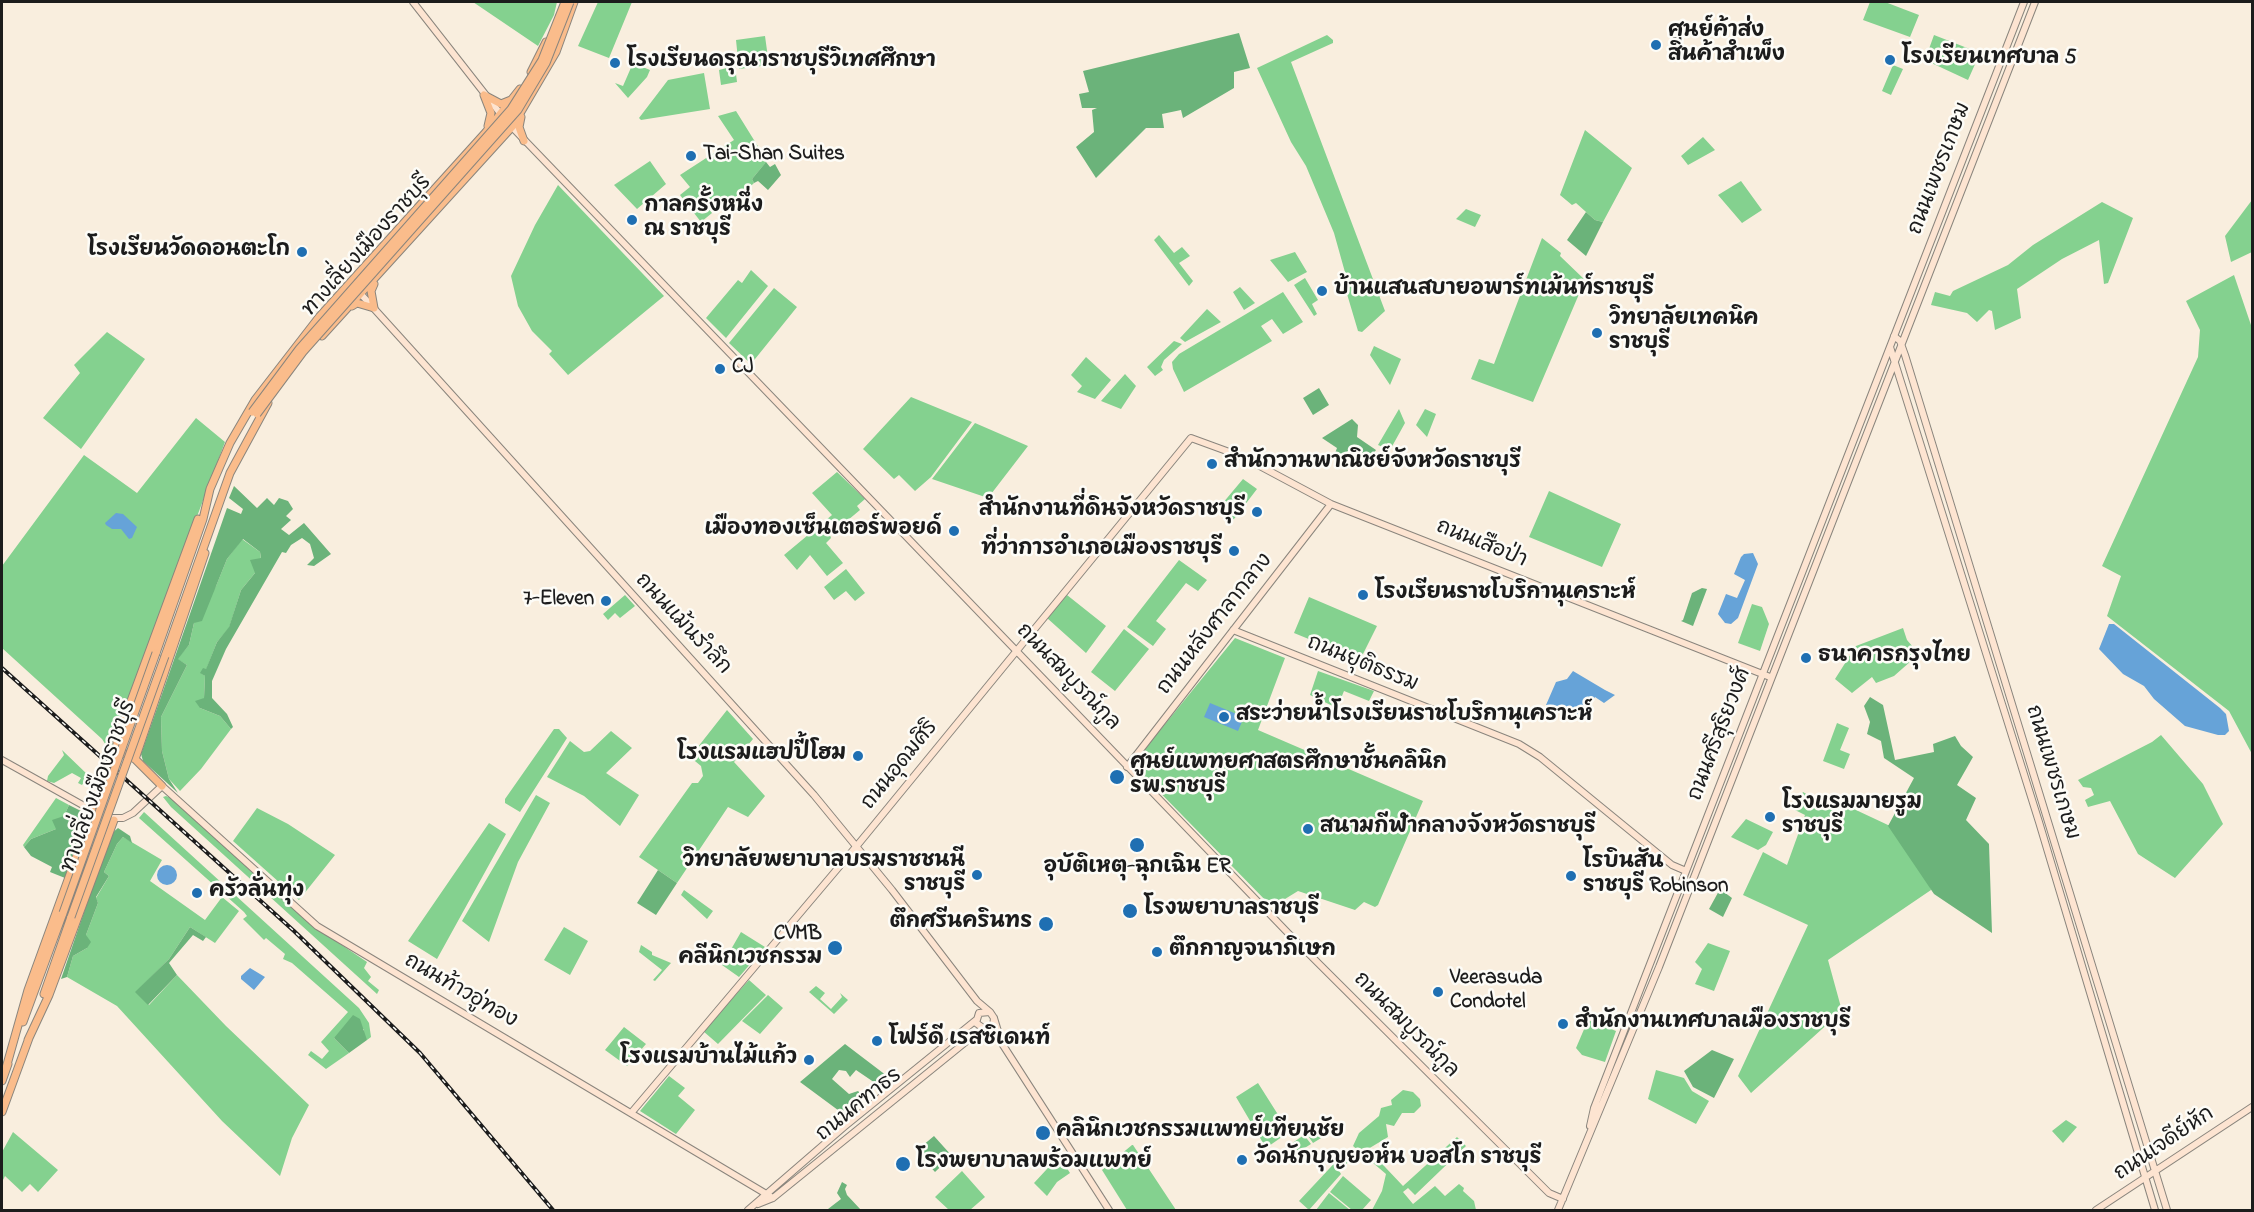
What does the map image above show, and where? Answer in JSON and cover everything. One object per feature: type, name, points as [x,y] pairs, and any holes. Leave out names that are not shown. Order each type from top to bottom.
[{"type":"main road","name":"ทางเลี่ยงเมืองราชบุรี","points":[[203,519],[210,489],[230,443],[255,400],[291,350],[512,100],[542,52],[563,2]]},
{"type":"main road","name":"ทางเลี่ยงเมืองราชบุรี","points":[[2,1081],[203,519],[230,453],[299,349],[511,109],[542,60],[563,2]]},
{"type":"main road","name":"ทางเลี่ยงเมืองราชบุรี","points":[[2,1112],[220,498],[255,413],[303,352],[518,110],[546,63],[572,2]]},
{"type":"main road","name":"ทางเลี่ยงเมืองราชบุรี","points":[[230,473],[283,381],[522,115],[556,52],[572,2]]},
{"type":"main road","points":[[484,95],[501,104],[512,100]]},
{"type":"main road","points":[[484,95],[491,113],[486,132]]},
{"type":"main road","points":[[522,115],[519,128],[524,141]]},
{"type":"main road","points":[[501,140],[508,137],[524,141]]},
{"type":"main road","points":[[342,314],[357,303],[374,308],[371,291],[378,276]]},
{"type":"main road","points":[[162,786],[135,759],[123,753],[117,746],[117,739],[177,571],[210,489]]},
{"type":"main road","points":[[135,759],[198,578],[220,498]]},
{"type":"main road","points":[[6,1068],[28,990],[93,811]]},
{"type":"main road","points":[[28,1040],[49,995],[114,820]]},
{"type":"street","name":"ถนนสมบูรณ์กูล","points":[[413,2],[484,95],[524,141],[1288,933],[1549,1193],[1563,1199]]},
{"type":"street","name":"ถนนเพชรเกษม","points":[[2024,2],[1894,336],[1901,346],[2168,1210]]},
{"type":"street","name":"ถนนเพชรเกษม","points":[[1901,346],[2035,2]]},
{"type":"street","name":"ถนนแม้นรำลึก","points":[[351,282],[781,759],[856,846],[977,1001],[992,1015]]},
{"type":"street","name":"ถนนศรีสุริยวงศ์","points":[[1588,1136],[1594,1108],[1894,336]]},
{"type":"street","name":"ถนนศรีสุริยวงศ์","points":[[1558,1210],[1657,972],[1770,677],[1901,346]]},
{"type":"street","name":"ถนนเพชรเกษม","points":[[1889,347],[2036,815],[2155,1210]]},
{"type":"street","name":"ถนนอุดมศิริ","points":[[632,1112],[856,846],[1191,438]]},
{"type":"street","name":"ถนนเสือป่า","points":[[1191,438],[1243,457],[1331,504],[1770,677]]},
{"type":"street","name":"ถนนหลังศาลากลาง","points":[[1126,766],[1331,504]]},
{"type":"street","name":"ถนนยุติธรรม","points":[[1233,630],[1519,744],[1540,757],[1672,865],[1686,871]]},
{"type":"street","points":[[1741,732],[1749,735]]},
{"type":"street","points":[[2,760],[93,811],[114,820],[133,813],[162,786]]},
{"type":"street","name":"ถนนท้าวอู่ทอง","points":[[162,786],[317,926],[773,1198]]},
{"type":"street","points":[[2036,815],[2046,812]]},
{"type":"street","points":[[977,1001],[978,1027],[986,1030],[1001,1042]]},
{"type":"street","points":[[976,1019],[982,1012],[992,1015]]},
{"type":"street","points":[[986,1030],[993,1026],[992,1015]]},
{"type":"street","points":[[992,1015],[1001,1042],[1109,1210]]},
{"type":"street","name":"ถนนคฑาธร","points":[[751,1208],[766,1193],[976,1019]]},
{"type":"street","name":"ถนนคฑาธร","points":[[751,1208],[773,1198],[978,1032],[986,1030]]},
{"type":"street","name":"ถนนเจดีย์หัก","points":[[2096,1210],[2253,1107]]},
{"type":"green space","points":[[473,2],[557,2],[554,15],[538,46]]},
{"type":"green space","points":[[598,2],[632,2],[609,58],[578,46]]},
{"type":"green space","points":[[1870,2],[1885,2],[1919,15],[1910,37],[1863,20]]},
{"type":"green space","points":[[1239,33],[1250,68],[1234,72],[1234,88],[1183,118],[1181,110],[1162,114],[1164,128],[1146,128],[1096,178],[1076,147],[1094,132],[1092,110],[1097,108],[1082,108],[1079,94],[1089,92],[1083,71]]},
{"type":"green space","points":[[1327,35],[1333,43],[1291,62],[1385,311],[1362,332],[1358,331],[1347,294],[1348,283],[1334,233],[1306,166],[1291,142],[1257,68]]},
{"type":"green space","points":[[1934,35],[1980,53],[1968,80],[1925,60]]},
{"type":"green space","points":[[765,36],[769,65],[739,69],[736,40]]},
{"type":"green space","points":[[633,63],[650,70],[647,77],[628,98],[615,83],[623,86]]},
{"type":"green space","points":[[1893,65],[1903,69],[1891,95],[1882,91]]},
{"type":"green space","points":[[735,66],[737,82],[721,85],[719,70]]},
{"type":"green space","points":[[704,73],[710,109],[641,120],[639,118],[668,80]]},
{"type":"green space","points":[[736,111],[767,161],[752,179],[754,183],[729,207],[716,201],[709,209],[712,213],[701,222],[680,195],[690,187],[680,175],[734,140],[718,116]]},
{"type":"green space","points":[[1585,130],[1632,168],[1603,222],[1595,220],[1576,203],[1572,205],[1560,195]]},
{"type":"green space","points":[[1703,137],[1715,150],[1688,165],[1681,156]]},
{"type":"green space","points":[[650,161],[666,184],[637,209],[614,185]]},
{"type":"green space","points":[[766,162],[770,167],[775,164],[781,175],[768,190],[758,181],[754,183],[752,179]]},
{"type":"green space","points":[[1741,181],[1762,210],[1742,223],[1718,195]]},
{"type":"green space","points":[[558,185],[664,296],[568,375],[549,354],[552,351],[532,331],[518,306],[511,276],[535,225]]},
{"type":"green space","points":[[2252,200],[2252,252],[2231,262],[2225,236]]},
{"type":"green space","points":[[2102,202],[2133,218],[2108,283],[2104,284],[2099,240],[2062,259],[2017,289],[2021,318],[1995,330],[1992,311],[1989,310],[1977,322],[1967,313],[1931,305],[1935,292],[1950,296],[1953,291],[2008,265],[2033,245]]},
{"type":"green space","points":[[1466,209],[1481,215],[1475,227],[1456,219]]},
{"type":"green space","points":[[1586,212],[1595,220],[1603,222],[1586,256],[1567,240]]},
{"type":"green space","points":[[1159,235],[1174,253],[1182,247],[1190,256],[1179,263],[1193,281],[1189,286],[1154,240]]},
{"type":"green space","points":[[1542,238],[1561,253],[1560,256],[1585,280],[1533,402],[1471,379],[1479,359],[1494,364]]},
{"type":"green space","points":[[1295,252],[1307,272],[1288,282],[1270,260]]},
{"type":"green space","points":[[751,270],[768,286],[726,338],[706,318],[738,280],[742,283]]},
{"type":"green space","points":[[2234,275],[2252,328],[2252,754],[2229,711],[2107,616],[2121,576],[2102,566],[2198,357],[2200,330],[2186,301]]},
{"type":"green space","points":[[1305,278],[1318,300],[1312,304],[1317,314],[1314,316],[1294,285]]},
{"type":"green space","points":[[1240,287],[1255,303],[1244,310],[1233,292]]},
{"type":"green space","points":[[774,288],[797,307],[751,364],[729,343]]},
{"type":"green space","points":[[1283,292],[1303,322],[1283,334],[1272,319],[1261,326],[1272,341],[1184,392],[1172,362],[1179,354]]},
{"type":"green space","points":[[1207,309],[1221,322],[1185,342],[1180,338]]},
{"type":"green space","points":[[107,332],[145,359],[81,449],[43,418],[80,373],[74,365]]},
{"type":"green space","points":[[1174,341],[1182,344],[1164,360],[1161,367],[1163,370],[1155,376],[1147,367]]},
{"type":"green space","points":[[1374,346],[1401,359],[1390,385],[1370,355]]},
{"type":"green space","points":[[1086,357],[1111,380],[1095,399],[1077,392],[1082,386],[1071,375]]},
{"type":"green space","points":[[1125,374],[1136,386],[1121,409],[1101,401]]},
{"type":"green space","points":[[1319,388],[1329,405],[1313,415],[1303,398]]},
{"type":"green space","points":[[911,397],[972,422],[931,477],[915,491],[899,475],[894,479],[863,449]]},
{"type":"green space","points":[[1399,409],[1405,423],[1390,450],[1378,445]]},
{"type":"green space","points":[[1425,409],[1436,414],[1427,437],[1416,425]]},
{"type":"green space","points":[[196,418],[225,442],[116,732],[111,737],[113,756],[102,739],[2,648],[2,566],[84,455],[137,493]]},
{"type":"green space","points":[[1352,419],[1358,425],[1357,437],[1376,450],[1371,457],[1349,449],[1343,459],[1334,456],[1337,448],[1322,438]]},
{"type":"green space","points":[[975,423],[1028,446],[988,498],[932,479]]},
{"type":"green space","points":[[837,472],[865,499],[857,506],[860,510],[830,535],[831,538],[826,543],[843,563],[827,576],[810,555],[797,570],[784,555],[832,515],[812,493]]},
{"type":"green space","points":[[1243,479],[1257,489],[1234,519],[1230,520],[1217,510]]},
{"type":"green space","points":[[234,486],[257,508],[267,498],[274,505],[279,498],[288,501],[293,509],[286,516],[291,520],[281,529],[289,535],[304,523],[331,554],[314,566],[307,565],[314,558],[310,544],[302,538],[291,545],[286,553],[282,552],[226,649],[212,681],[212,698],[227,714],[233,727],[231,729],[220,716],[200,708],[195,701],[204,698],[205,676],[200,673],[203,668],[206,669],[217,642],[229,627],[241,590],[255,573],[250,560],[261,558],[260,552],[243,539],[227,559],[202,621],[194,623],[189,645],[178,659],[187,665],[161,717],[162,751],[169,779],[178,793],[143,761],[141,754],[227,508],[241,514],[243,509],[229,498]]},
{"type":"green space","points":[[1549,491],[1621,524],[1602,567],[1529,537]]},
{"type":"green space","points":[[242,539],[260,552],[261,559],[255,573],[241,590],[229,628],[217,642],[206,670],[201,673],[205,676],[204,698],[200,708],[220,716],[231,729],[201,769],[180,791],[169,779],[162,751],[161,717],[187,665],[177,659],[189,645],[194,623],[216,586],[227,559]]},
{"type":"green space","points":[[1179,560],[1207,580],[1198,591],[1186,583],[1156,621],[1166,629],[1153,646],[1127,627]]},
{"type":"green space","points":[[846,569],[865,593],[855,601],[846,591],[834,600],[824,587]]},
{"type":"green space","points":[[1702,588],[1707,589],[1693,626],[1681,621],[1692,593]]},
{"type":"green space","points":[[625,595],[635,606],[620,618],[615,613],[608,620],[603,614]]},
{"type":"green space","points":[[1067,595],[1106,626],[1086,653],[1047,618]]},
{"type":"green space","points":[[1309,597],[1377,626],[1360,660],[1294,633]]},
{"type":"green space","points":[[1752,604],[1762,607],[1769,624],[1760,651],[1738,643]]},
{"type":"green space","points":[[1903,628],[1907,640],[1919,654],[1894,676],[1876,683],[1872,677],[1852,693],[1835,679],[1856,646]]},
{"type":"green space","points":[[1124,629],[1149,649],[1115,691],[1091,672]]},
{"type":"green space","points":[[1235,638],[1285,658],[1258,730],[1423,801],[1378,905],[1375,907],[1364,902],[1355,910],[1298,891],[1272,907],[1137,769],[1135,761]]},
{"type":"green space","points":[[1318,671],[1374,691],[1369,701],[1344,691],[1337,708],[1310,695]]},
{"type":"green space","points":[[1870,697],[1883,705],[1895,760],[1934,752],[1933,744],[1955,736],[1961,746],[1973,757],[1957,785],[1976,798],[1966,820],[1989,844],[1992,933],[1934,894],[1888,826],[1914,778],[1884,758],[1881,741],[1867,734],[1870,722],[1864,706]]},
{"type":"green space","points":[[727,710],[753,739],[734,762],[765,796],[748,817],[728,807],[677,883],[639,857],[692,783],[698,783],[703,776],[701,766],[690,757]]},
{"type":"green space","points":[[1837,723],[1849,728],[1840,750],[1850,754],[1844,769],[1823,761]]},
{"type":"green space","points":[[554,729],[559,729],[567,738],[520,812],[505,803],[505,799]]},
{"type":"green space","points":[[611,731],[632,748],[606,773],[639,795],[620,826],[584,796],[547,777],[570,741],[584,752],[590,751]]},
{"type":"green space","points":[[2161,735],[2203,784],[2223,824],[2175,878],[2138,854],[2110,801],[2088,807],[2085,800],[2094,795],[2091,788],[2083,787],[2078,780],[2152,742]]},
{"type":"green space","points":[[62,750],[88,775],[82,785],[78,783],[81,778],[72,773],[54,783],[47,781],[48,776],[64,755]]},
{"type":"green space","points":[[1803,792],[1835,811],[1841,803],[1888,825],[1921,825],[1931,890],[1828,960],[1842,1011],[1751,1093],[1738,1076],[1808,925],[1743,895],[1763,852],[1787,865],[1805,815],[1793,809]]},
{"type":"green space","points":[[536,795],[550,803],[518,862],[489,942],[462,921]]},
{"type":"green space","points":[[163,797],[171,798],[309,923],[367,962],[364,968],[371,977],[368,981],[379,990],[377,994],[171,807]]},
{"type":"green space","points":[[56,798],[69,805],[56,829],[31,839],[24,847],[23,845]]},
{"type":"green space","points":[[69,805],[87,814],[65,878],[50,872],[52,867],[31,856],[24,847],[31,839],[56,829],[52,820],[64,816]]},
{"type":"green space","points":[[257,808],[288,824],[335,855],[299,900],[233,841]]},
{"type":"green space","points":[[144,812],[359,1008],[369,1023],[371,1037],[367,1040],[364,1037],[364,1029],[334,1038],[349,1053],[326,1069],[308,1055],[311,1051],[322,1059],[329,1051],[321,1042],[348,1012],[292,963],[283,959],[285,954],[266,938],[264,940],[243,919],[247,916],[244,912],[139,818]]},
{"type":"green space","points":[[1746,819],[1773,832],[1766,845],[1758,850],[1731,837]]},
{"type":"green space","points":[[489,823],[506,834],[437,959],[408,941]]},
{"type":"green space","points":[[118,828],[130,836],[132,843],[123,837],[117,844],[104,872],[109,876],[96,897],[98,903],[86,935],[91,942],[87,948],[73,956],[67,977],[61,979],[111,834]]},
{"type":"green space","points":[[123,837],[162,860],[150,881],[205,920],[222,897],[239,911],[215,943],[190,927],[169,959],[136,992],[149,1005],[177,975],[226,1026],[309,1105],[292,1138],[280,1176],[222,1121],[117,1006],[67,977],[73,956],[87,948],[86,935],[98,903],[96,898],[109,876],[104,872],[117,844]]},
{"type":"green space","points":[[658,870],[677,883],[656,915],[637,903]]},
{"type":"green space","points":[[1720,889],[1732,898],[1723,917],[1709,909]]},
{"type":"green space","points":[[684,890],[713,911],[707,919],[681,895]]},
{"type":"green space","points":[[190,927],[206,937],[203,941],[193,935],[169,963],[177,975],[148,1005],[135,992],[169,959]]},
{"type":"green space","points":[[564,927],[588,941],[570,975],[544,960]]},
{"type":"green space","points":[[741,932],[765,947],[739,977],[722,965]]},
{"type":"green space","points":[[1708,943],[1730,951],[1714,991],[1695,984],[1702,969],[1695,962]]},
{"type":"green space","points":[[641,945],[652,952],[652,955],[671,963],[655,981],[653,980],[662,970],[639,952]]},
{"type":"green space","points":[[749,980],[766,995],[718,1044],[703,1031]]},
{"type":"green space","points":[[816,986],[825,993],[820,999],[831,1009],[842,997],[840,993],[848,1000],[834,1014],[809,992]]},
{"type":"green space","points":[[768,995],[783,1008],[760,1034],[742,1021]]},
{"type":"green space","points":[[353,1015],[360,1019],[367,1040],[349,1053],[334,1038]]},
{"type":"green space","points":[[1588,1020],[1616,1031],[1605,1062],[1582,1055],[1576,1048]]},
{"type":"green space","points":[[624,1027],[646,1044],[627,1066],[605,1050]]},
{"type":"green space","points":[[845,1044],[891,1079],[881,1087],[856,1070],[850,1077],[846,1071],[839,1070],[832,1079],[849,1094],[858,1091],[864,1097],[846,1116],[800,1082]]},
{"type":"green space","points":[[1712,1050],[1734,1059],[1714,1098],[1693,1087],[1684,1071]]},
{"type":"green space","points":[[1656,1070],[1684,1078],[1692,1091],[1709,1101],[1696,1124],[1648,1099]]},
{"type":"green space","points":[[669,1076],[685,1088],[678,1096],[695,1110],[676,1134],[640,1111]]},
{"type":"green space","points":[[1258,1083],[1289,1132],[1266,1148],[1236,1097]]},
{"type":"green space","points":[[1403,1090],[1413,1092],[1420,1099],[1421,1106],[1414,1113],[1402,1113],[1394,1126],[1386,1124],[1388,1137],[1368,1149],[1403,1186],[1457,1137],[1466,1146],[1415,1195],[1408,1188],[1403,1192],[1413,1204],[1435,1186],[1445,1196],[1459,1184],[1474,1201],[1476,1210],[1372,1210],[1382,1191],[1386,1174],[1353,1146],[1359,1133],[1379,1116],[1381,1108],[1392,1105],[1391,1100]]},
{"type":"green space","points":[[2066,1120],[2077,1127],[2063,1143],[2052,1131]]},
{"type":"green space","points":[[1325,1121],[1331,1132],[1313,1143],[1306,1133]]},
{"type":"green space","points":[[13,1132],[58,1170],[38,1192],[30,1184],[22,1192],[5,1176],[2,1182],[2,1152]]},
{"type":"green space","points":[[1304,1135],[1311,1144],[1292,1156],[1285,1148]]},
{"type":"green space","points":[[934,1136],[952,1156],[935,1172],[916,1151]]},
{"type":"green space","points":[[1132,1145],[1176,1210],[1127,1210],[1102,1170]]},
{"type":"green space","points":[[1343,1154],[1349,1161],[1342,1169],[1338,1169],[1341,1174],[1309,1210],[1299,1201]]},
{"type":"green space","points":[[1059,1156],[1070,1173],[1057,1182],[1047,1196],[1034,1183]]},
{"type":"green space","points":[[962,1171],[985,1197],[970,1210],[949,1210],[935,1197]]},
{"type":"green space","points":[[1343,1176],[1371,1200],[1362,1210],[1352,1210],[1330,1192]]},
{"type":"green space","points":[[842,1182],[847,1185],[845,1189],[847,1195],[861,1210],[828,1209],[841,1199],[837,1193]]},
{"type":"green space","points":[[1329,1193],[1350,1210],[1316,1210]]},
{"type":"water","points":[[116,513],[123,514],[137,527],[132,538],[129,539],[121,529],[112,529],[106,525],[105,523]]},
{"type":"water","points":[[1753,553],[1758,564],[1738,618],[1731,624],[1725,623],[1718,614],[1726,594],[1737,598],[1745,580],[1734,574],[1741,557],[1744,554]]},
{"type":"water","points":[[2109,624],[2114,624],[2220,708],[2226,714],[2229,731],[2225,735],[2218,735],[2185,726],[2154,699],[2144,686],[2123,674],[2099,649]]},
{"type":"water","points":[[1573,671],[1615,695],[1604,703],[1595,697],[1581,718],[1546,705],[1556,682],[1567,679]]},
{"type":"water","name":"สระว่ายน้ำโรงเรียนราชโบริกานุเคราะห์","points":[[1210,703],[1244,717],[1238,731],[1204,717]]},
{"type":"water","points":[[163,865],[171,865],[177,871],[177,879],[171,885],[163,885],[157,879],[157,871]]},
{"type":"water","points":[[250,968],[265,977],[254,990],[241,979],[241,976]]},
{"type":"railway","points":[[2,668],[294,931],[420,1053],[553,1210]]},
{"type":"place","name":"ศูนย์ค้าส่ง สินค้าสำเพ็ง","points":[[1656,45]]},
{"type":"place","name":"โรงเรียนเทศบาล 5","points":[[1890,60]]},
{"type":"place","name":"โรงเรียนดรุณาราชบุรีวิเทศศึกษา","points":[[615,63]]},
{"type":"place","name":"Tai-Shan Suites","points":[[691,156]]},
{"type":"place","name":"กาลครั้งหนึ่ง ณ ราชบุรี","points":[[632,220]]},
{"type":"place","name":"โรงเรียนวัดดอนตะโก","points":[[302,252]]},
{"type":"place","name":"บ้านแสนสบายอพาร์ทเม้นท์ราชบุรี","points":[[1322,291]]},
{"type":"place","name":"วิทยาลัยเทคนิค ราชบุรี","points":[[1597,333]]},
{"type":"place","name":"CJ","points":[[720,369]]},
{"type":"place","name":"สำนักวานพาณิชย์จังหวัดราชบุรี","points":[[1212,464]]},
{"type":"place","name":"สำนักงานที่ดินจังหวัดราชบุรี","points":[[1257,512]]},
{"type":"place","name":"เมืองทองเซ็นเตอร์พอยด์","points":[[954,531]]},
{"type":"place","name":"ที่ว่าการอำเภอเมืองราชบุรี","points":[[1234,551]]},
{"type":"place","name":"โรงเรียนราชโบริกานุเคราะห์","points":[[1363,595]]},
{"type":"place","name":"7-Eleven","points":[[606,601]]},
{"type":"place","name":"ธนาคารกรุงไทย","points":[[1806,658]]},
{"type":"place","name":"สระว่ายน้ำโรงเรียนราชโบริกานุเคราะห์","points":[[1224,717]]},
{"type":"place","name":"โรงแรมแฮปปี้โฮม","points":[[858,756]]},
{"type":"place","name":"ศูนย์แพทยศาสตรศึกษาชั้นคลินิก รพ.ราชบุรี","points":[[1117,777]]},
{"type":"place","name":"โรงแรมมายรูม ราชบุรี","points":[[1770,817]]},
{"type":"place","name":"สนามกีฬากลางจังหวัดราชบุรี","points":[[1308,829]]},
{"type":"place","name":"อุบัติเหตุ-ฉุกเฉิน ER","points":[[1137,845]]},
{"type":"place","name":"วิทยาลัยพยาบาลบรมราชชนนี ราชบุรี","points":[[977,875]]},
{"type":"place","name":"โรบินสัน ราชบุรี Robinson","points":[[1571,876]]},
{"type":"place","name":"ครัวลั่นทุ่ง","points":[[197,893]]},
{"type":"place","name":"โรงพยาบาลราชบุรี","points":[[1130,911]]},
{"type":"place","name":"ตึกศรีนครินทร","points":[[1046,924]]},
{"type":"place","name":"CVMB คลีนิกเวชกรรม","points":[[835,948]]},
{"type":"place","name":"ตึกกาญจนาภิเษก","points":[[1157,952]]},
{"type":"place","name":"Veerasuda Condotel","points":[[1438,992]]},
{"type":"place","name":"สำนักงานเทศบาลเมืองราชบุรี","points":[[1563,1024]]},
{"type":"place","name":"โฟร์ดี เรสซิเดนท์","points":[[877,1041]]},
{"type":"place","name":"โรงแรมบ้านไม้แก้ว","points":[[809,1060]]},
{"type":"place","name":"คลินิกเวชกรรมแพทย์เทียนชัย","points":[[1043,1133]]},
{"type":"place","name":"วัดนักบุญยอห์น บอสโก ราชบุรี","points":[[1242,1160]]},
{"type":"place","name":"โรงพยาบาลพร้อมแพทย์","points":[[903,1164]]}]
